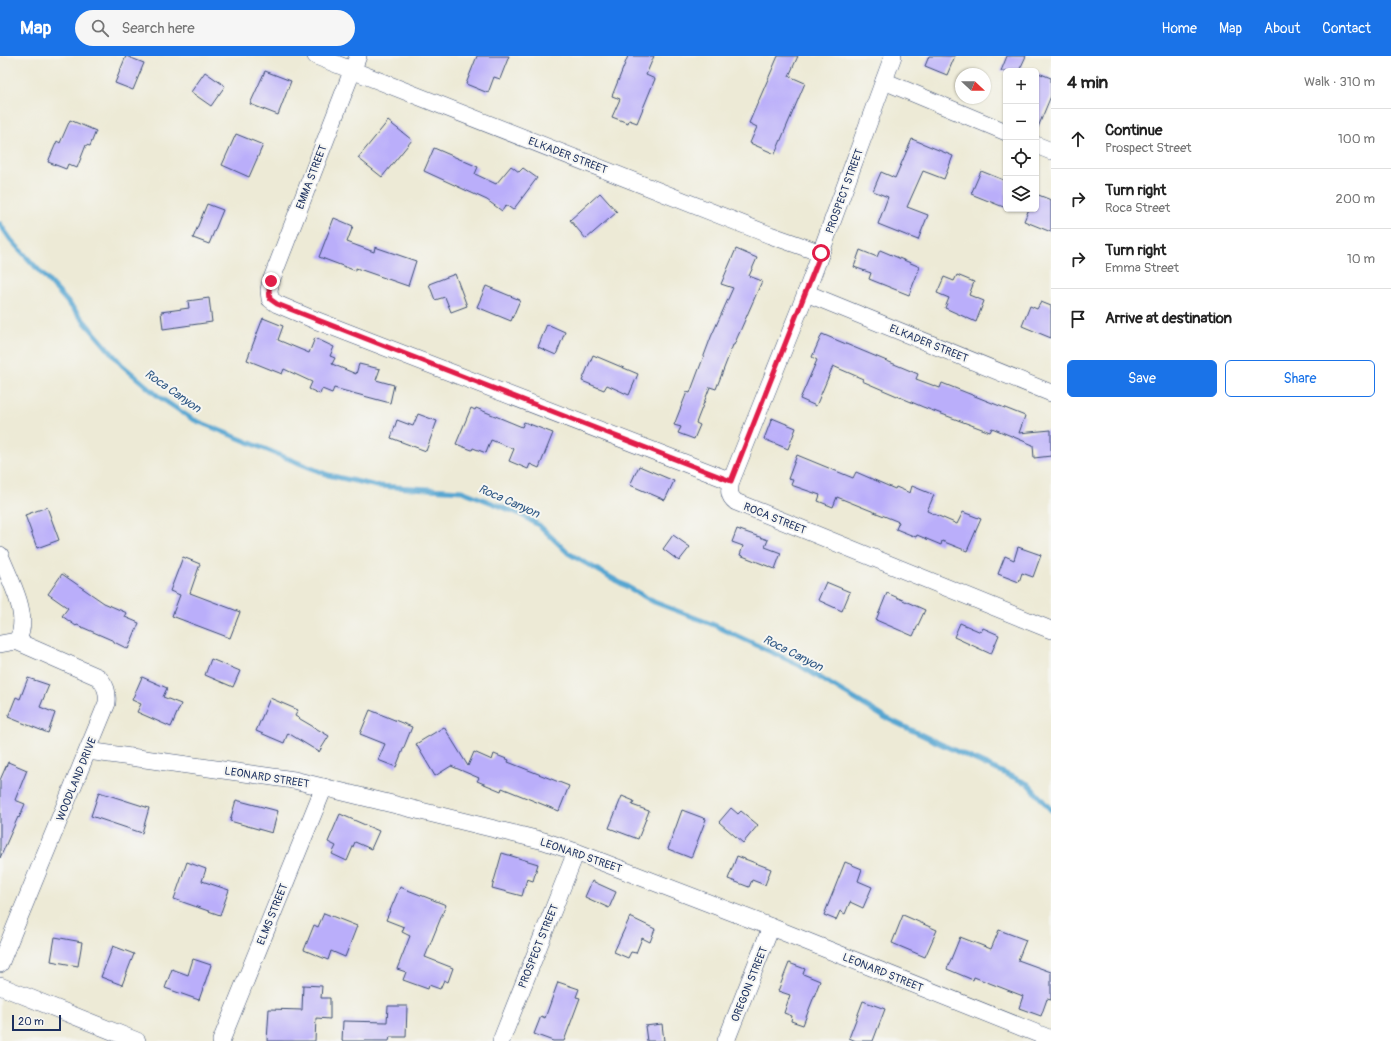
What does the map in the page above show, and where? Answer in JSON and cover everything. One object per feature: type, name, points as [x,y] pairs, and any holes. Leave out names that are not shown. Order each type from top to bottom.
[{"type":"street","name":"ELKADER STREET","points":[[316,56],[355,63],[756,229],[821,253]]},
{"type":"street","name":"PROSPECT STREET","points":[[731,481],[806,293],[893,56]]},
{"type":"street","name":"EMMA STREET","points":[[355,63],[271,281],[269,290],[270,299],[277,304],[310,318],[731,481]]},
{"type":"street","points":[[884,81],[1003,131]]},
{"type":"street","points":[[1039,146],[1051,151]]},
{"type":"street","name":"ELKADER STREET","points":[[806,293],[1051,393]]},
{"type":"street","name":"ROCA STREET","points":[[731,481],[729,494],[736,502],[1051,630]]},
{"type":"street","points":[[0,555],[20,605],[21,630],[8,643]]},
{"type":"street","name":"WOODLAND DRIVE","points":[[0,964],[88,751],[107,703],[108,693],[104,683],[98,677],[8,643]]},
{"type":"street","name":"LEONARD STREET","points":[[88,751],[294,780],[544,841],[771,927],[1051,1039]]},
{"type":"street","name":"ELMS STREET","points":[[221,1041],[324,787]]},
{"type":"street","name":"PROSPECT STREET","points":[[501,1041],[576,852]]},
{"type":"street","name":"OREGON STREET","points":[[726,1041],[771,927]]},
{"type":"street","points":[[0,986],[137,1041]]},
{"type":"building","points":[[126,56],[144,63],[133,90],[115,83]]},
{"type":"building","points":[[477,56],[509,56],[500,79],[494,77],[488,93],[466,84]]},
{"type":"building","points":[[628,56],[654,56],[646,75],[655,79],[637,123],[629,120],[628,123],[612,117],[620,99],[612,96]]},
{"type":"building","points":[[778,56],[798,56],[789,76],[805,83],[775,154],[750,143],[757,127],[749,123]]},
{"type":"building","points":[[929,56],[955,56],[947,75],[925,66]]},
{"type":"building","points":[[1007,56],[1026,56],[1020,68],[1003,68],[1003,71],[1001,71]]},
{"type":"building","points":[[265,71],[291,81],[278,115],[250,104]]},
{"type":"building","points":[[205,72],[225,86],[211,106],[191,92]]},
{"type":"building","points":[[1039,73],[1051,78],[1051,96],[1039,125]]},
{"type":"building","points":[[70,120],[96,131],[90,146],[86,145],[77,168],[68,164],[66,169],[48,162],[57,141],[60,143]]},
{"type":"building","points":[[388,121],[412,140],[382,177],[358,158]]},
{"type":"building","points":[[236,134],[263,145],[249,177],[222,165]]},
{"type":"building","points":[[912,139],[953,156],[944,179],[923,171],[907,207],[928,215],[918,240],[878,224],[888,197],[873,191],[881,172],[895,178]]},
{"type":"building","points":[[434,148],[478,167],[475,174],[496,184],[511,166],[519,172],[523,168],[537,178],[513,210],[506,205],[502,211],[487,200],[424,171]]},
{"type":"building","points":[[981,171],[1003,180],[1003,207],[971,194]]},
{"type":"building","points":[[600,193],[617,212],[586,239],[570,220]]},
{"type":"building","points":[[1039,195],[1051,200],[1051,232],[1024,221],[1028,212],[1039,212]]},
{"type":"building","points":[[207,204],[223,210],[209,244],[193,238]]},
{"type":"building","points":[[334,218],[353,226],[347,242],[374,252],[375,247],[416,261],[408,286],[356,268],[356,271],[319,257]]},
{"type":"building","points":[[736,249],[757,258],[749,276],[762,281],[733,345],[716,389],[710,387],[696,423],[700,425],[694,439],[678,433],[681,427],[674,425],[687,392],[690,393],[711,337],[733,288],[721,284]]},
{"type":"building","points":[[860,250],[877,257],[880,250],[920,267],[909,295],[869,279],[871,273],[854,267]]},
{"type":"building","points":[[455,274],[467,306],[451,312],[445,297],[435,300],[429,284]]},
{"type":"building","points":[[957,275],[974,282],[969,295],[984,301],[976,322],[945,308],[949,298],[937,293],[944,277],[954,281]]},
{"type":"building","points":[[486,286],[520,300],[511,321],[477,307]]},
{"type":"building","points":[[209,298],[212,322],[163,329],[161,312],[189,308],[188,301]]},
{"type":"building","points":[[1041,302],[1051,306],[1051,338],[1022,326],[1030,306],[1037,309]]},
{"type":"building","points":[[263,318],[283,326],[278,340],[309,353],[315,338],[334,347],[330,356],[335,358],[332,364],[356,374],[359,364],[380,369],[376,380],[394,385],[390,403],[334,388],[332,393],[322,389],[320,394],[309,389],[312,382],[284,369],[282,374],[247,360]]},
{"type":"building","points":[[547,324],[565,332],[556,355],[538,347]]},
{"type":"building","points":[[822,334],[918,374],[916,379],[940,388],[942,383],[1025,416],[1019,433],[1051,430],[1051,456],[1034,458],[1033,445],[992,428],[990,432],[923,407],[862,381],[863,379],[833,366],[816,406],[800,399],[817,360],[812,357]]},
{"type":"building","points":[[593,355],[638,374],[629,395],[607,385],[604,390],[582,381]]},
{"type":"building","points":[[471,408],[475,410],[476,408],[522,427],[524,422],[553,433],[539,468],[530,464],[528,469],[509,461],[514,449],[491,440],[486,453],[456,444]]},
{"type":"building","points":[[418,414],[437,421],[426,451],[391,438],[397,420],[413,426]]},
{"type":"building","points":[[772,418],[796,428],[788,449],[764,439]]},
{"type":"building","points":[[797,455],[853,478],[856,472],[895,489],[896,487],[910,493],[912,486],[934,495],[927,511],[957,524],[963,512],[981,519],[967,551],[942,541],[941,545],[917,535],[916,537],[896,529],[899,522],[837,497],[833,507],[818,501],[820,495],[791,485],[793,480],[788,479]]},
{"type":"building","points":[[639,466],[674,481],[665,500],[630,485]]},
{"type":"building","points":[[47,507],[59,540],[37,548],[25,515]]},
{"type":"building","points":[[737,529],[768,540],[765,547],[781,553],[775,569],[740,555],[743,546],[732,542]]},
{"type":"building","points":[[673,535],[690,547],[679,561],[663,549]]},
{"type":"building","points":[[1018,547],[1041,555],[1033,577],[1022,573],[1019,582],[998,574],[1005,556],[1014,560]]},
{"type":"building","points":[[183,557],[200,564],[190,593],[240,612],[230,638],[172,616],[180,595],[170,591]]},
{"type":"building","points":[[62,574],[104,603],[127,613],[125,617],[139,623],[128,649],[114,641],[77,625],[76,626],[62,616],[68,608],[48,594]]},
{"type":"building","points":[[826,582],[850,592],[842,611],[818,600]]},
{"type":"building","points":[[887,593],[925,610],[913,636],[876,620]]},
{"type":"building","points":[[960,623],[981,632],[983,628],[999,635],[991,654],[954,637]]},
{"type":"building","points":[[211,659],[240,671],[233,687],[205,675]]},
{"type":"building","points":[[142,677],[167,688],[163,697],[181,704],[171,727],[137,712],[141,704],[132,700]]},
{"type":"building","points":[[28,678],[49,685],[40,707],[55,713],[48,733],[8,717],[16,697],[20,699]]},
{"type":"building","points":[[270,698],[298,710],[295,716],[329,736],[319,752],[288,733],[284,743],[256,731]]},
{"type":"building","points":[[370,710],[412,727],[396,767],[378,760],[385,744],[360,734]]},
{"type":"building","points":[[444,727],[468,766],[474,752],[492,760],[494,754],[509,760],[508,762],[569,786],[559,811],[502,788],[501,791],[477,781],[479,778],[451,766],[435,776],[416,744]]},
{"type":"building","points":[[8,762],[27,770],[15,800],[25,804],[0,858],[0,780]]},
{"type":"building","points":[[99,792],[149,808],[142,833],[91,816]]},
{"type":"building","points":[[622,796],[634,801],[632,805],[649,811],[638,839],[609,828]]},
{"type":"building","points":[[236,800],[278,811],[272,833],[230,821]]},
{"type":"building","points":[[731,808],[738,814],[741,811],[758,825],[743,843],[719,822]]},
{"type":"building","points":[[682,810],[706,819],[691,858],[668,849]]},
{"type":"building","points":[[340,814],[379,831],[371,849],[355,842],[347,861],[332,854],[336,846],[328,842]]},
{"type":"building","points":[[502,853],[538,864],[533,881],[527,879],[522,896],[492,888]]},
{"type":"building","points":[[737,856],[771,869],[765,885],[752,880],[749,887],[728,879]]},
{"type":"building","points":[[187,862],[206,869],[202,881],[229,890],[220,915],[174,899]]},
{"type":"building","points":[[845,862],[862,869],[858,881],[872,887],[863,908],[850,902],[845,914],[840,911],[836,920],[824,915]]},
{"type":"building","points":[[592,881],[616,892],[609,908],[585,897]]},
{"type":"building","points":[[400,887],[446,905],[425,957],[453,968],[448,982],[444,980],[440,989],[429,985],[428,989],[403,980],[406,972],[397,969],[410,936],[402,932],[404,927],[386,920]]},
{"type":"building","points":[[324,913],[357,926],[345,957],[331,951],[328,960],[304,950],[314,925],[318,927]]},
{"type":"building","points":[[903,915],[937,930],[925,957],[892,943]]},
{"type":"building","points":[[630,917],[655,929],[650,942],[642,938],[636,953],[631,952],[628,958],[614,952]]},
{"type":"building","points":[[999,930],[1026,940],[1018,960],[1051,972],[1051,1000],[1047,999],[1041,1016],[1019,1008],[1023,996],[974,977],[973,980],[947,969],[960,937],[991,949]]},
{"type":"building","points":[[55,937],[82,942],[78,966],[51,961]]},
{"type":"building","points":[[113,946],[134,954],[122,985],[101,977]]},
{"type":"building","points":[[193,959],[211,965],[199,1000],[165,988],[172,969],[188,975]]},
{"type":"building","points":[[789,963],[805,969],[803,974],[820,981],[803,1025],[791,1021],[792,1016],[784,1013],[790,995],[778,991]]},
{"type":"building","points":[[558,982],[579,989],[576,997],[580,998],[564,1041],[553,1041],[534,1034],[541,1016],[545,1018]]},
{"type":"building","points":[[303,985],[322,986],[321,998],[330,998],[330,1019],[316,1018],[315,1041],[267,1041],[269,1009],[302,1010]]},
{"type":"building","points":[[863,1001],[885,1009],[873,1041],[856,1041],[849,1038]]},
{"type":"building","points":[[388,1006],[407,1006],[406,1037],[390,1037],[389,1041],[342,1041],[343,1021],[387,1022]]},
{"type":"building","points":[[662,1024],[664,1041],[647,1041],[645,1026]]},
{"type":"waterway","name":"Roca Canyon","points":[[0,224],[11,240],[122,365],[158,396],[192,419],[328,475],[377,486],[462,491],[520,514],[540,526],[568,553],[654,602],[714,625],[799,665],[884,717],[1028,784],[1051,810]]},
{"type":"route","points":[[271,281],[269,290],[270,299],[277,304],[731,481],[821,253]]}]
